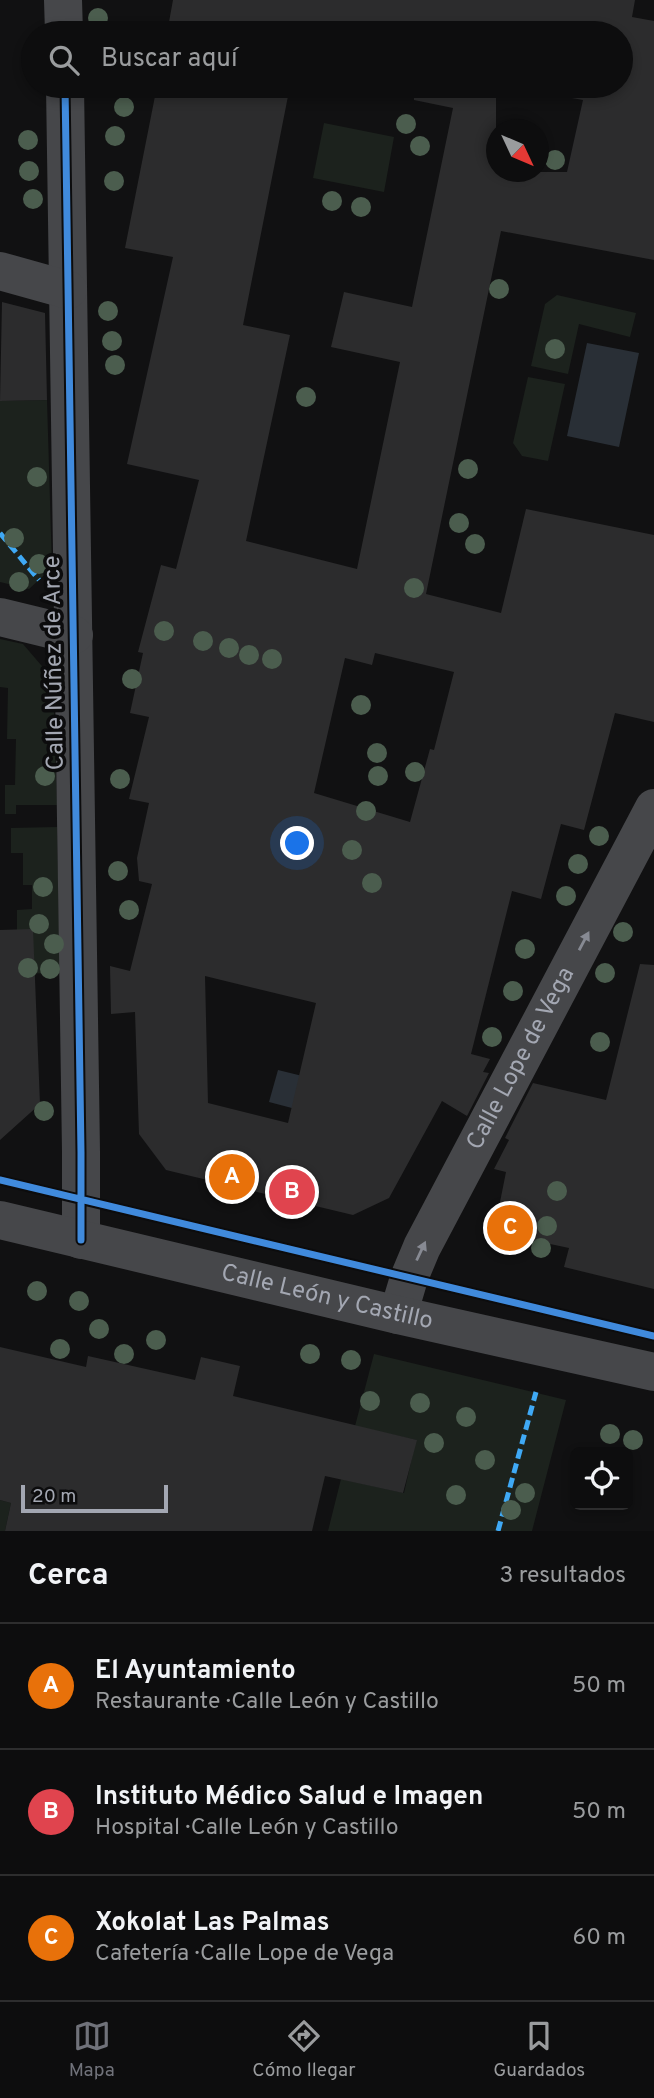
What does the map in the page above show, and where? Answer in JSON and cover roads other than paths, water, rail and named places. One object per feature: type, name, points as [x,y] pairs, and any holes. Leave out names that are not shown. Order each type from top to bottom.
[{"type":"street","points":[[63,0],[64,21]]},
{"type":"street","name":"Calle Núñez de Arce","points":[[65,98],[81,1240]]},
{"type":"street","points":[[0,271],[68,289]]},
{"type":"street","points":[[0,617],[74,635]]},
{"type":"street","name":"Calle Lope de Vega","points":[[398,1315],[422,1247],[654,808]]},
{"type":"street","name":"Calle León y Castillo","points":[[0,1220],[398,1315],[654,1372]]},
{"type":"place","name":"El Ayuntamiento","points":[[232,1177]]},
{"type":"place","name":"Instituto Médico Salud e Imagen","points":[[292,1192]]},
{"type":"place","name":"Xokolat Las Palmas","points":[[510,1228]]}]
